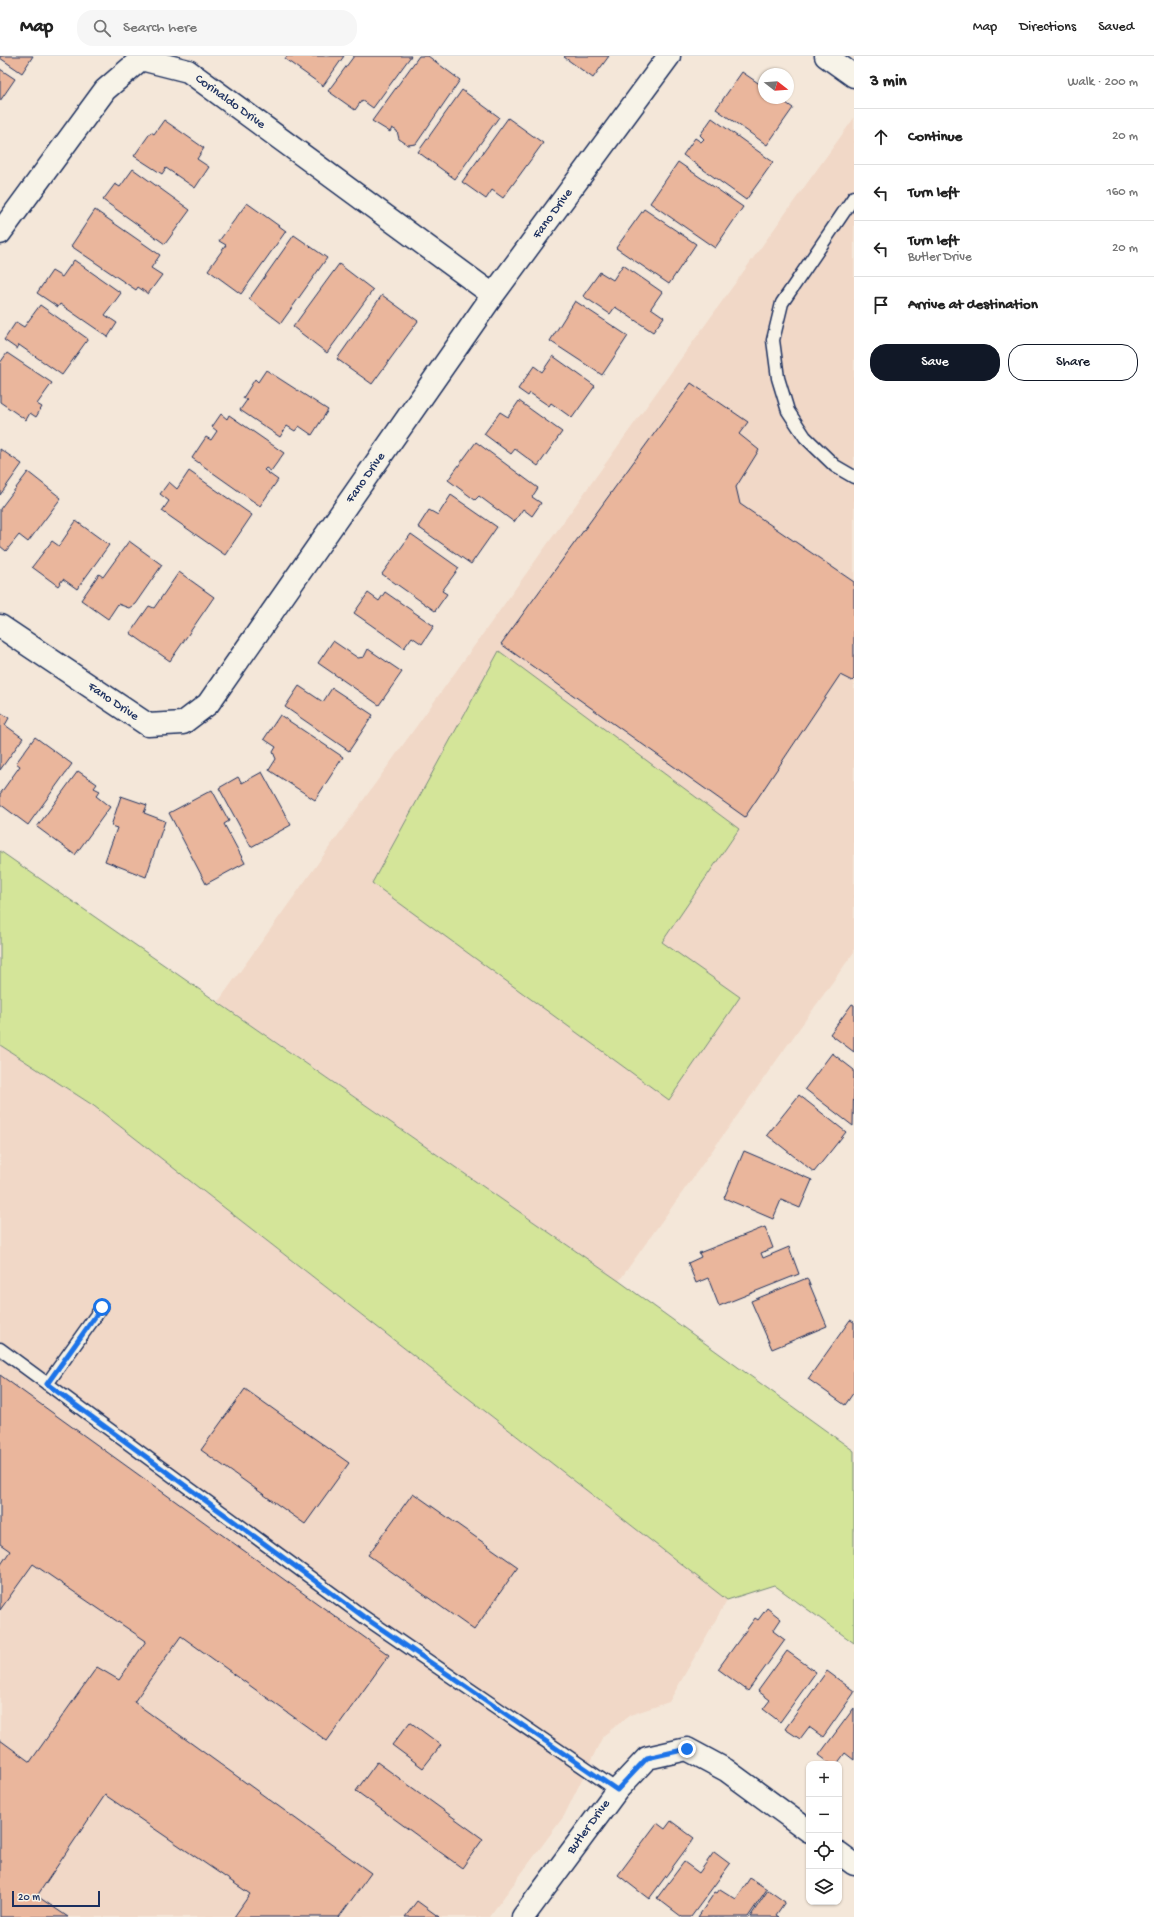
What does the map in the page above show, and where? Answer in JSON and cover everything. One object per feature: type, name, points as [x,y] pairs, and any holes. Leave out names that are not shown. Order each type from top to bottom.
[{"type":"street","name":"Fano Drive","points":[[0,626],[148,726],[183,723],[208,704],[494,295],[669,56]]},
{"type":"street","points":[[826,56],[854,76]]},
{"type":"street","name":"Corinaldo Drive","points":[[0,233],[105,90],[141,59],[188,71],[494,295]]},
{"type":"street","name":"Butler Drive","points":[[523,1917],[617,1790],[647,1758],[687,1749],[726,1770],[806,1829]]},
{"type":"street","points":[[842,1855],[854,1864]]},
{"type":"lane","points":[[854,197],[782,303],[773,340],[778,378],[788,411],[805,437],[835,466],[854,477]]},
{"type":"lane","points":[[47,1384],[102,1307]]},
{"type":"lane","points":[[0,1349],[364,1617],[617,1790]]},
{"type":"shaded area","points":[[854,118],[854,952],[619,1281],[218,1002]]},
{"type":"shaded area","points":[[0,1045],[94,1106],[727,1600],[669,1702],[630,1715],[603,1736],[564,1816],[489,1917],[0,1917]]},
{"type":"green space","points":[[499,651],[739,829],[662,942],[740,997],[669,1100],[372,883]]},
{"type":"green space","points":[[0,851],[619,1281],[854,1451],[854,1643],[774,1585],[727,1600],[94,1106],[0,1045]]},
{"type":"building","points":[[0,56],[33,56],[22,73],[0,58]]},
{"type":"building","points":[[287,56],[344,56],[323,86],[285,59]]},
{"type":"building","points":[[354,56],[411,56],[373,108],[362,100],[355,110],[328,91]]},
{"type":"building","points":[[419,56],[428,56],[460,80],[416,144],[408,145],[399,139],[397,131],[392,128],[390,132],[372,121]]},
{"type":"building","points":[[609,56],[593,78],[564,57]]},
{"type":"building","points":[[0,69],[15,79],[0,101]]},
{"type":"building","points":[[742,72],[758,83],[758,104],[787,104],[793,108],[767,145],[716,109]]},
{"type":"building","points":[[462,90],[499,117],[455,179],[418,152]]},
{"type":"building","points":[[508,118],[543,143],[503,198],[492,190],[486,199],[462,182]]},
{"type":"building","points":[[712,118],[773,162],[746,200],[683,155],[695,138],[701,142],[704,139],[700,135]]},
{"type":"building","points":[[164,120],[204,148],[197,159],[209,167],[195,188],[166,168],[162,174],[134,156],[151,132],[154,134]]},
{"type":"building","points":[[678,162],[743,207],[715,248],[650,203]]},
{"type":"building","points":[[133,169],[190,210],[165,244],[103,200],[115,184],[120,187]]},
{"type":"building","points":[[247,203],[286,231],[241,294],[208,270],[226,245],[219,241]]},
{"type":"building","points":[[644,209],[696,244],[669,284],[616,248]]},
{"type":"building","points":[[95,210],[160,255],[151,268],[162,275],[148,294],[138,287],[136,290],[71,246]]},
{"type":"building","points":[[294,235],[327,258],[281,323],[249,299]]},
{"type":"building","points":[[74,260],[121,293],[105,315],[117,323],[108,337],[60,304],[58,307],[37,293],[52,271],[62,277]]},
{"type":"building","points":[[339,264],[373,290],[327,353],[293,327]]},
{"type":"building","points":[[623,265],[662,292],[651,308],[664,317],[653,332],[615,307],[610,314],[583,296],[600,272],[613,280]]},
{"type":"building","points":[[382,295],[418,321],[372,384],[337,359]]},
{"type":"building","points":[[575,301],[628,336],[602,375],[550,341]]},
{"type":"building","points":[[40,305],[88,339],[62,375],[19,345],[17,349],[4,340],[16,322],[24,327]]},
{"type":"building","points":[[7,353],[52,383],[37,404],[42,407],[36,417],[30,413],[26,420],[0,402],[0,363]]},
{"type":"building","points":[[553,356],[595,386],[572,418],[551,403],[549,406],[530,393],[528,396],[518,389],[534,366],[542,372]]},
{"type":"building","points":[[266,370],[328,410],[312,435],[299,426],[295,431],[287,426],[280,437],[240,410],[247,400],[243,398],[255,379],[258,382]]},
{"type":"building","points":[[691,383],[748,422],[739,434],[759,450],[736,487],[740,504],[854,582],[854,679],[852,681],[840,675],[745,817],[501,644]]},
{"type":"building","points":[[519,401],[562,432],[538,466],[515,449],[511,454],[484,434],[500,412],[508,417]]},
{"type":"building","points":[[221,414],[227,419],[229,415],[284,453],[271,471],[266,468],[264,470],[278,480],[260,506],[192,458],[206,437],[211,440],[217,431],[212,427]]},
{"type":"building","points":[[476,442],[538,488],[532,497],[541,503],[532,516],[523,509],[514,522],[479,496],[475,500],[448,480]]},
{"type":"building","points":[[0,449],[22,464],[0,495]]},
{"type":"building","points":[[189,471],[252,515],[225,555],[162,511],[169,501],[160,494],[169,482],[177,489]]},
{"type":"building","points":[[28,472],[61,498],[28,542],[19,535],[6,551],[0,546],[0,509]]},
{"type":"building","points":[[451,495],[497,527],[471,564],[418,527],[429,510],[438,515]]},
{"type":"building","points":[[76,521],[109,545],[77,589],[63,579],[58,586],[32,567],[52,541],[59,546]]},
{"type":"building","points":[[411,534],[459,568],[442,591],[447,594],[435,611],[382,574]]},
{"type":"building","points":[[129,541],[162,565],[135,604],[129,608],[118,604],[108,619],[81,600],[99,574],[103,577]]},
{"type":"building","points":[[179,572],[214,597],[170,661],[130,633],[149,606],[154,608]]},
{"type":"building","points":[[385,592],[434,626],[422,644],[412,637],[404,648],[354,613],[368,593],[379,601]]},
{"type":"building","points":[[333,641],[358,658],[364,657],[368,649],[402,672],[379,705],[318,663]]},
{"type":"building","points":[[299,686],[323,702],[332,688],[373,715],[349,751],[285,707]]},
{"type":"building","points":[[0,712],[9,718],[5,725],[23,738],[0,770]]},
{"type":"building","points":[[280,715],[343,757],[315,800],[269,770],[276,759],[273,752],[276,747],[264,739]]},
{"type":"building","points":[[35,737],[72,764],[28,825],[0,804],[0,794],[20,766],[16,763]]},
{"type":"building","points":[[78,771],[97,784],[94,788],[100,791],[96,796],[110,807],[75,855],[37,827]]},
{"type":"building","points":[[262,772],[291,825],[251,847],[219,788],[238,777],[242,783]]},
{"type":"building","points":[[212,790],[229,821],[224,824],[245,863],[206,884],[169,813]]},
{"type":"building","points":[[121,796],[147,805],[144,813],[165,821],[146,877],[105,861],[117,828],[111,826]]},
{"type":"building","points":[[852,1004],[854,1005],[854,1052],[830,1034]]},
{"type":"building","points":[[832,1053],[854,1070],[853,1126],[805,1089]]},
{"type":"building","points":[[799,1095],[846,1132],[814,1172],[767,1135]]},
{"type":"building","points":[[744,1151],[812,1180],[800,1208],[781,1200],[773,1219],[724,1198]]},
{"type":"building","points":[[765,1227],[773,1248],[761,1253],[763,1258],[789,1247],[799,1274],[719,1306],[708,1278],[696,1283],[688,1263],[701,1257],[699,1253]]},
{"type":"building","points":[[807,1278],[827,1326],[772,1349],[751,1301]]},
{"type":"building","points":[[850,1320],[854,1322],[854,1392],[845,1405],[808,1379]]},
{"type":"building","points":[[0,1375],[389,1655],[327,1741],[181,1636],[134,1702],[371,1873],[339,1917],[234,1917],[250,1894],[105,1795],[37,1896],[68,1917],[0,1917],[0,1740],[30,1762],[97,1667],[119,1680],[146,1641],[33,1564],[0,1610],[0,1566],[10,1551],[0,1544]]},
{"type":"building","points":[[245,1389],[349,1463],[305,1524],[201,1450]]},
{"type":"building","points":[[413,1493],[518,1567],[474,1630],[368,1555]]},
{"type":"building","points":[[767,1608],[781,1619],[773,1631],[785,1640],[748,1691],[718,1669],[755,1618],[758,1620]]},
{"type":"building","points":[[787,1651],[816,1672],[780,1722],[763,1709],[770,1700],[758,1691]]},
{"type":"building","points":[[827,1671],[854,1691],[854,1693],[823,1737],[809,1727],[800,1739],[785,1729]]},
{"type":"building","points":[[854,1708],[854,1760],[845,1753],[839,1761],[827,1761],[819,1755]]},
{"type":"building","points":[[410,1722],[441,1745],[423,1768],[392,1745]]},
{"type":"building","points":[[377,1762],[483,1839],[462,1868],[356,1791]]},
{"type":"building","points":[[671,1821],[694,1838],[649,1899],[618,1875],[657,1823],[665,1829]]},
{"type":"building","points":[[714,1852],[730,1864],[691,1917],[682,1917],[657,1898],[684,1862],[699,1873]]},
{"type":"building","points":[[750,1878],[767,1889],[748,1917],[698,1917],[715,1892],[717,1893],[720,1889],[736,1899]]},
{"type":"building","points":[[768,1890],[785,1902],[776,1915],[779,1917],[750,1917]]},
{"type":"building","points":[[417,1901],[439,1917],[405,1917]]},
{"type":"route","points":[[102,1307],[47,1384],[364,1617],[617,1790],[647,1758],[687,1749]]}]
